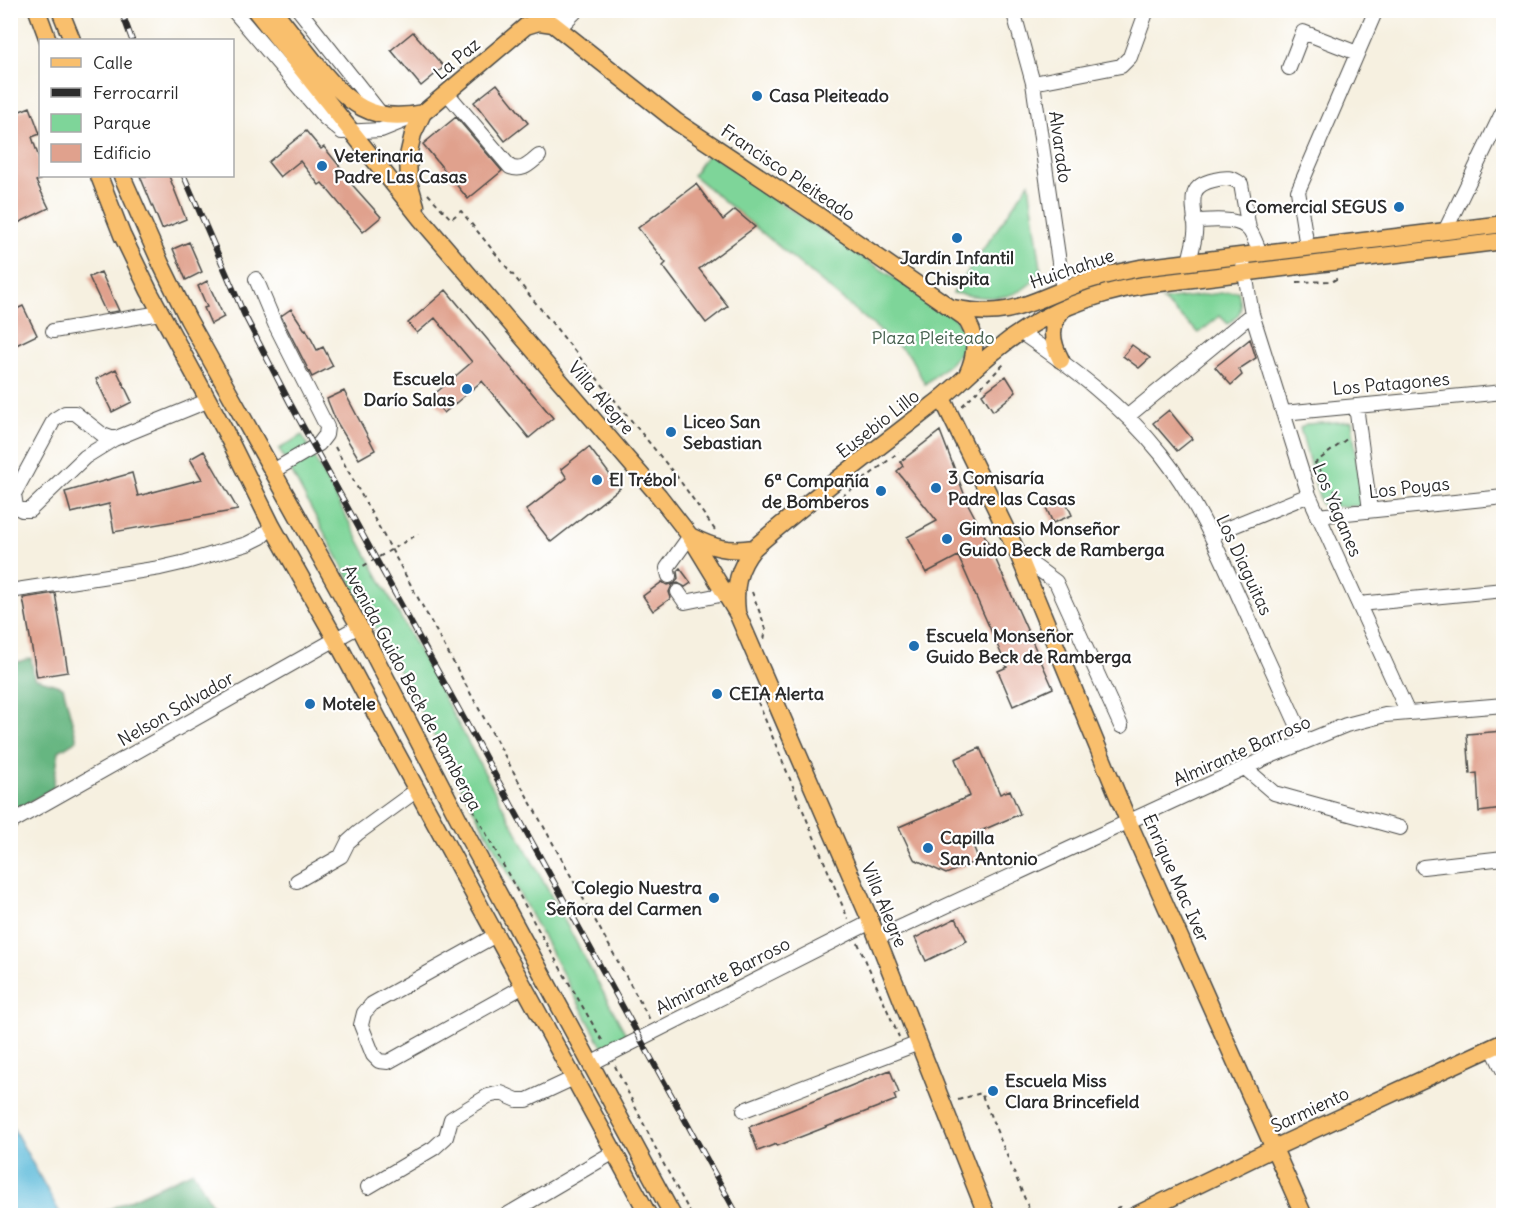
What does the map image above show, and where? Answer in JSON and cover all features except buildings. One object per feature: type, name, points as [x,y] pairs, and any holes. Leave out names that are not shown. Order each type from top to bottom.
[{"type":"main road","points":[[37,10],[48,39]]},
{"type":"main road","points":[[60,10],[72,39]]},
{"type":"main road","name":"Villa Alegre","points":[[255,10],[421,219],[596,421],[690,536],[737,612],[878,938],[987,1215]]},
{"type":"main road","points":[[274,10],[339,91],[353,104],[381,114],[398,116],[423,113]]},
{"type":"main road","name":"La Paz","points":[[423,113],[526,26],[545,22],[560,27]]},
{"type":"main road","name":"Francisco Pleiteado","points":[[560,27],[604,66],[677,122],[952,308],[968,322],[974,334],[973,359],[967,375]]},
{"type":"main road","name":"Villa Alegre","points":[[421,219],[411,194],[407,169],[410,145],[423,113]]},
{"type":"main road","points":[[99,177],[122,235],[160,312],[225,431],[272,526],[649,1215]]},
{"type":"main road","name":"Avenida Guido Beck de Ramberga","points":[[122,177],[180,302],[359,626],[470,841],[673,1215]]},
{"type":"main road","name":"Huichahue","points":[[952,308],[983,313],[999,312],[1023,307],[1063,290],[1108,275],[1189,262],[1503,224]]},
{"type":"main road","name":"Huichahue","points":[[1020,332],[1063,308],[1127,288],[1503,241]]},
{"type":"main road","points":[[160,312],[180,302]]},
{"type":"main road","points":[[1061,360],[1052,335],[1055,319],[1063,308]]},
{"type":"main road","name":"Eusebio Lillo","points":[[754,548],[946,406],[967,375],[1020,332]]},
{"type":"main road","name":"Enrique Mac Iver","points":[[946,406],[1018,554],[1130,823],[1304,1215]]},
{"type":"main road","points":[[272,526],[295,512]]},
{"type":"main road","points":[[690,536],[712,547],[728,550],[754,548]]},
{"type":"main road","name":"Villa Alegre","points":[[737,612],[735,595],[740,569],[754,548]]},
{"type":"main road","name":"Sarmiento","points":[[1134,1215],[1498,1044]]},
{"type":"main road","points":[[561,1055],[577,1064],[592,1063]]},
{"type":"main road","points":[[583,1094],[584,1077],[592,1063]]},
{"type":"street","points":[[233,10],[324,117],[342,132],[381,130],[423,113]]},
{"type":"street","points":[[299,10],[381,114]]},
{"type":"street","points":[[557,10],[560,27]]},
{"type":"street","points":[[560,27],[577,10]]},
{"type":"street","name":"Alvarado","points":[[1013,10],[1033,83],[1063,290]]},
{"type":"street","points":[[1033,83],[1121,66],[1130,57],[1147,10]]},
{"type":"street","points":[[1307,247],[1298,191],[1376,10]]},
{"type":"street","points":[[1289,68],[1303,32],[1357,52]]},
{"type":"street","points":[[447,93],[510,167],[517,170],[523,168],[539,156]]},
{"type":"street","points":[[1445,231],[1503,109]]},
{"type":"street","points":[[1189,262],[1196,233],[1193,197],[1197,187],[1205,182],[1226,177],[1234,178],[1241,184],[1249,230],[1260,253]]},
{"type":"street","points":[[1194,221],[1226,221],[1242,225],[1249,230]]},
{"type":"street","points":[[1020,332],[1061,360],[1128,416],[1252,314],[1242,256]]},
{"type":"street","points":[[256,279],[275,324],[326,423],[327,431],[319,444],[273,471]]},
{"type":"street","points":[[53,331],[160,312]]},
{"type":"street","name":"Los Yaganes","points":[[1252,314],[1317,516],[1408,713]]},
{"type":"street","name":"Los Patagones","points":[[1283,413],[1503,392]]},
{"type":"street","points":[[114,439],[103,435],[75,413],[61,414],[54,420],[14,494],[16,507],[30,510],[85,458],[114,439],[207,401]]},
{"type":"street","name":"Los Yaganes","points":[[1356,406],[1370,510]]},
{"type":"street","name":"Los Diaguitas","points":[[1128,416],[1177,475],[1211,535],[1305,742]]},
{"type":"street","points":[[1211,535],[1309,495]]},
{"type":"street","name":"Los Poyas","points":[[1317,516],[1503,497]]},
{"type":"street","points":[[10,591],[186,562],[247,544],[261,537],[272,526]]},
{"type":"street","points":[[669,576],[667,568],[690,536]]},
{"type":"street","name":"Enrique Mac Iver","points":[[1018,554],[1056,582],[1122,726]]},
{"type":"street","points":[[1359,604],[1503,590]]},
{"type":"street","points":[[678,592],[685,602],[725,594]]},
{"type":"street","name":"Nelson Salvador","points":[[10,823],[359,626]]},
{"type":"street","name":"Almirante Barroso","points":[[878,938],[1245,768],[1366,719],[1503,705]]},
{"type":"street","points":[[1245,768],[1274,793],[1400,828]]},
{"type":"street","points":[[297,881],[341,856],[348,842],[358,833],[417,790]]},
{"type":"street","points":[[1423,867],[1503,858]]},
{"type":"street","name":"Almirante Barroso","points":[[592,1063],[871,922]]},
{"type":"street","points":[[496,935],[372,1004],[364,1013],[361,1025],[373,1055],[379,1060],[388,1062],[524,986]]},
{"type":"street","points":[[744,1110],[919,1043]]},
{"type":"street","points":[[1498,1044],[1503,1072]]},
{"type":"street","points":[[368,1187],[434,1148],[446,1137],[451,1119],[488,1096],[501,1093],[517,1100],[527,1100],[574,1078]]},
{"type":"street","points":[[506,1215],[614,1152]]},
{"type":"path","points":[[428,194],[451,219],[461,211],[678,478],[721,538]]},
{"type":"path","points":[[1293,282],[1333,281],[1341,275]]},
{"type":"path","points":[[946,406],[966,403],[1005,363]]},
{"type":"path","points":[[327,431],[656,1030]]},
{"type":"path","points":[[1351,513],[1315,463],[1359,431]]},
{"type":"path","points":[[833,503],[903,448]]},
{"type":"path","points":[[334,582],[418,534]]},
{"type":"path","points":[[751,591],[766,629],[766,638],[754,652]]},
{"type":"green space","name":"Plaza Pleiteado","points":[[709,152],[777,201],[951,315],[960,325],[964,335],[959,353],[925,384],[909,355],[693,175]]},
{"type":"green space","points":[[1029,183],[1041,268],[1030,284],[1003,297],[953,293]]},
{"type":"green space","points":[[1238,291],[1241,310],[1237,316],[1228,324],[1220,316],[1199,333],[1162,300]]},
{"type":"green space","points":[[1352,421],[1362,506],[1325,507],[1321,504],[1300,428],[1306,424]]},
{"type":"green space","points":[[302,435],[629,1040],[605,1052],[279,449]]},
{"type":"green space","points":[[31,658],[34,678],[63,687],[77,740],[59,751],[53,788],[11,813],[11,664]]},
{"type":"green space","points":[[193,1171],[218,1215],[97,1215]]},
{"type":"water","points":[[11,1124],[61,1215],[11,1215]]},
{"type":"railway","points":[[121,10],[132,39]]},
{"type":"railway","points":[[184,177],[244,314],[290,403],[738,1216]]},
{"type":"place","name":"Casa Pleiteado","points":[[757,96]]},
{"type":"place","name":"Veterinaria Padre Las Casas","points":[[322,166]]},
{"type":"place","name":"Comercial SEGUS","points":[[1399,207]]},
{"type":"place","name":"Jardín Infantil Chispita","points":[[957,238]]},
{"type":"place","name":"Escuela Darío Salas","points":[[467,389]]},
{"type":"place","name":"Liceo San Sebastian","points":[[671,432]]},
{"type":"place","name":"El Trébol","points":[[597,480]]},
{"type":"place","name":"3 Comisaría Padre las Casas","points":[[936,488]]},
{"type":"place","name":"6ª Compañía de Bomberos","points":[[881,491]]},
{"type":"place","name":"Gimnasio Monseñor Guido Beck de Ramberga","points":[[947,539]]},
{"type":"place","name":"Escuela Monseñor Guido Beck de Ramberga","points":[[914,646]]},
{"type":"place","name":"CEIA Alerta","points":[[717,694]]},
{"type":"place","name":"Motele","points":[[310,704]]},
{"type":"place","name":"Capilla San Antonio","points":[[928,848]]},
{"type":"place","name":"Colegio Nuestra Señora del Carmen","points":[[714,898]]},
{"type":"place","name":"Escuela Miss Clara Brincefield","points":[[993,1091]]}]
